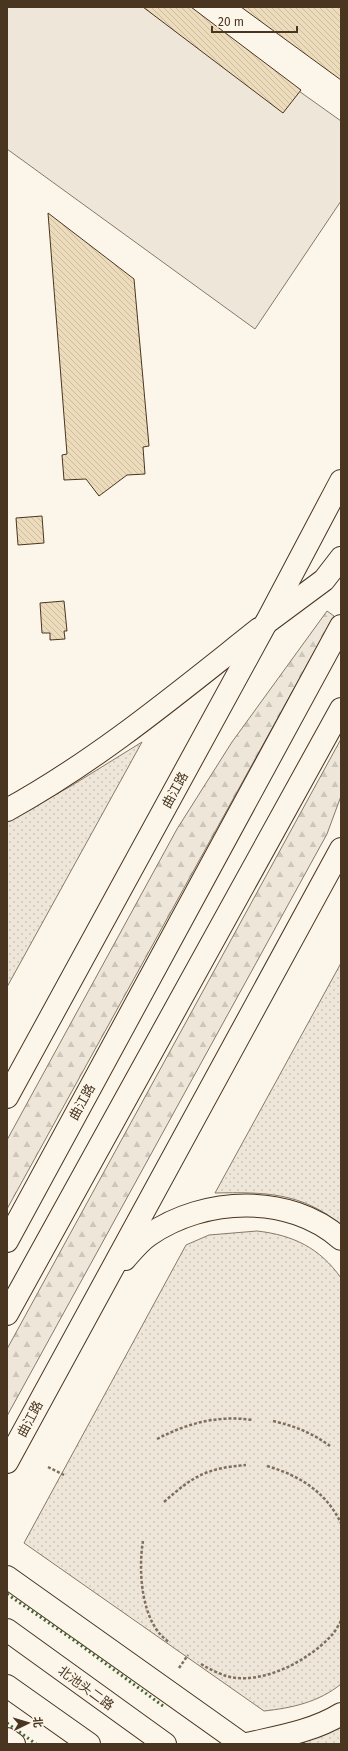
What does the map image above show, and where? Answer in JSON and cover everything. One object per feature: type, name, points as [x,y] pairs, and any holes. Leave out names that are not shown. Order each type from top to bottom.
[{"type":"main road","name":"曲江路","points":[[7,1097],[266,623],[341,481]]},
{"type":"main road","points":[[7,810],[77,767],[126,733],[266,623],[324,580],[341,558]]},
{"type":"main road","name":"曲江路","points":[[7,1241],[341,626]]},
{"type":"main road","points":[[7,1314],[341,709]]},
{"type":"main road","name":"曲江路","points":[[7,1462],[341,849]]},
{"type":"main road","points":[[95,1298],[126,1258],[147,1236],[172,1222],[201,1212],[224,1207],[272,1207],[295,1212],[317,1221],[341,1239]]},
{"type":"main road","points":[[7,1577],[242,1744]]},
{"type":"main road","name":"北池头二路","points":[[7,1630],[157,1739],[174,1744]]},
{"type":"main road","points":[[7,1686],[88,1744]]},
{"type":"main road","points":[[247,1744],[313,1727],[330,1721],[341,1714]]},
{"type":"main road","points":[[7,1739],[14,1744]]},
{"type":"path","points":[[157,1439],[173,1431],[206,1421],[224,1418],[252,1420]]},
{"type":"path","points":[[273,1421],[300,1428],[313,1434],[330,1446]]},
{"type":"path","points":[[164,1502],[185,1483],[199,1475],[230,1466],[246,1465]]},
{"type":"path","points":[[267,1466],[300,1479],[315,1490],[328,1502],[341,1522]]},
{"type":"path","points":[[48,1467],[64,1475]]},
{"type":"path","points":[[143,1541],[140,1557],[143,1594],[155,1626],[169,1642]]},
{"type":"path","points":[[201,1664],[227,1676],[233,1677],[244,1678],[275,1672],[310,1655],[332,1635],[341,1621]]},
{"type":"path","points":[[178,1669],[188,1655]]},
{"type":"green space","points":[[7,7],[181,7],[341,121],[341,201],[255,329],[7,149]]},
{"type":"green space","points":[[327,611],[334,616],[7,1209],[7,1140],[177,829],[232,742]]},
{"type":"green space","points":[[341,739],[341,796],[327,834],[7,1416],[7,1349]]},
{"type":"green space","points":[[142,742],[7,987],[7,822],[71,786]]},
{"type":"green space","points":[[341,963],[341,1225],[312,1206],[297,1200],[266,1194],[215,1193]]},
{"type":"green space","points":[[257,1231],[282,1236],[305,1245],[324,1259],[341,1278],[341,1684],[314,1700],[295,1706],[264,1711],[24,1543],[186,1245],[209,1235]]},
{"type":"green space","points":[[341,1725],[341,1744],[304,1744],[305,1739]]},
{"type":"building","points":[[143,7],[191,7],[301,90],[283,113]]},
{"type":"building","points":[[241,7],[341,7],[341,80]]},
{"type":"building","points":[[48,213],[134,279],[149,446],[143,447],[145,474],[127,475],[99,496],[86,479],[64,480],[62,455],[67,454]]},
{"type":"building","points":[[42,516],[44,543],[18,545],[16,518]]},
{"type":"building","points":[[64,601],[67,631],[64,631],[65,639],[50,640],[50,633],[42,633],[40,603]]},
{"type":"hedge","points":[[7,1594],[75,1641],[163,1706]]},
{"type":"hedge","points":[[7,1723],[36,1744]]}]
